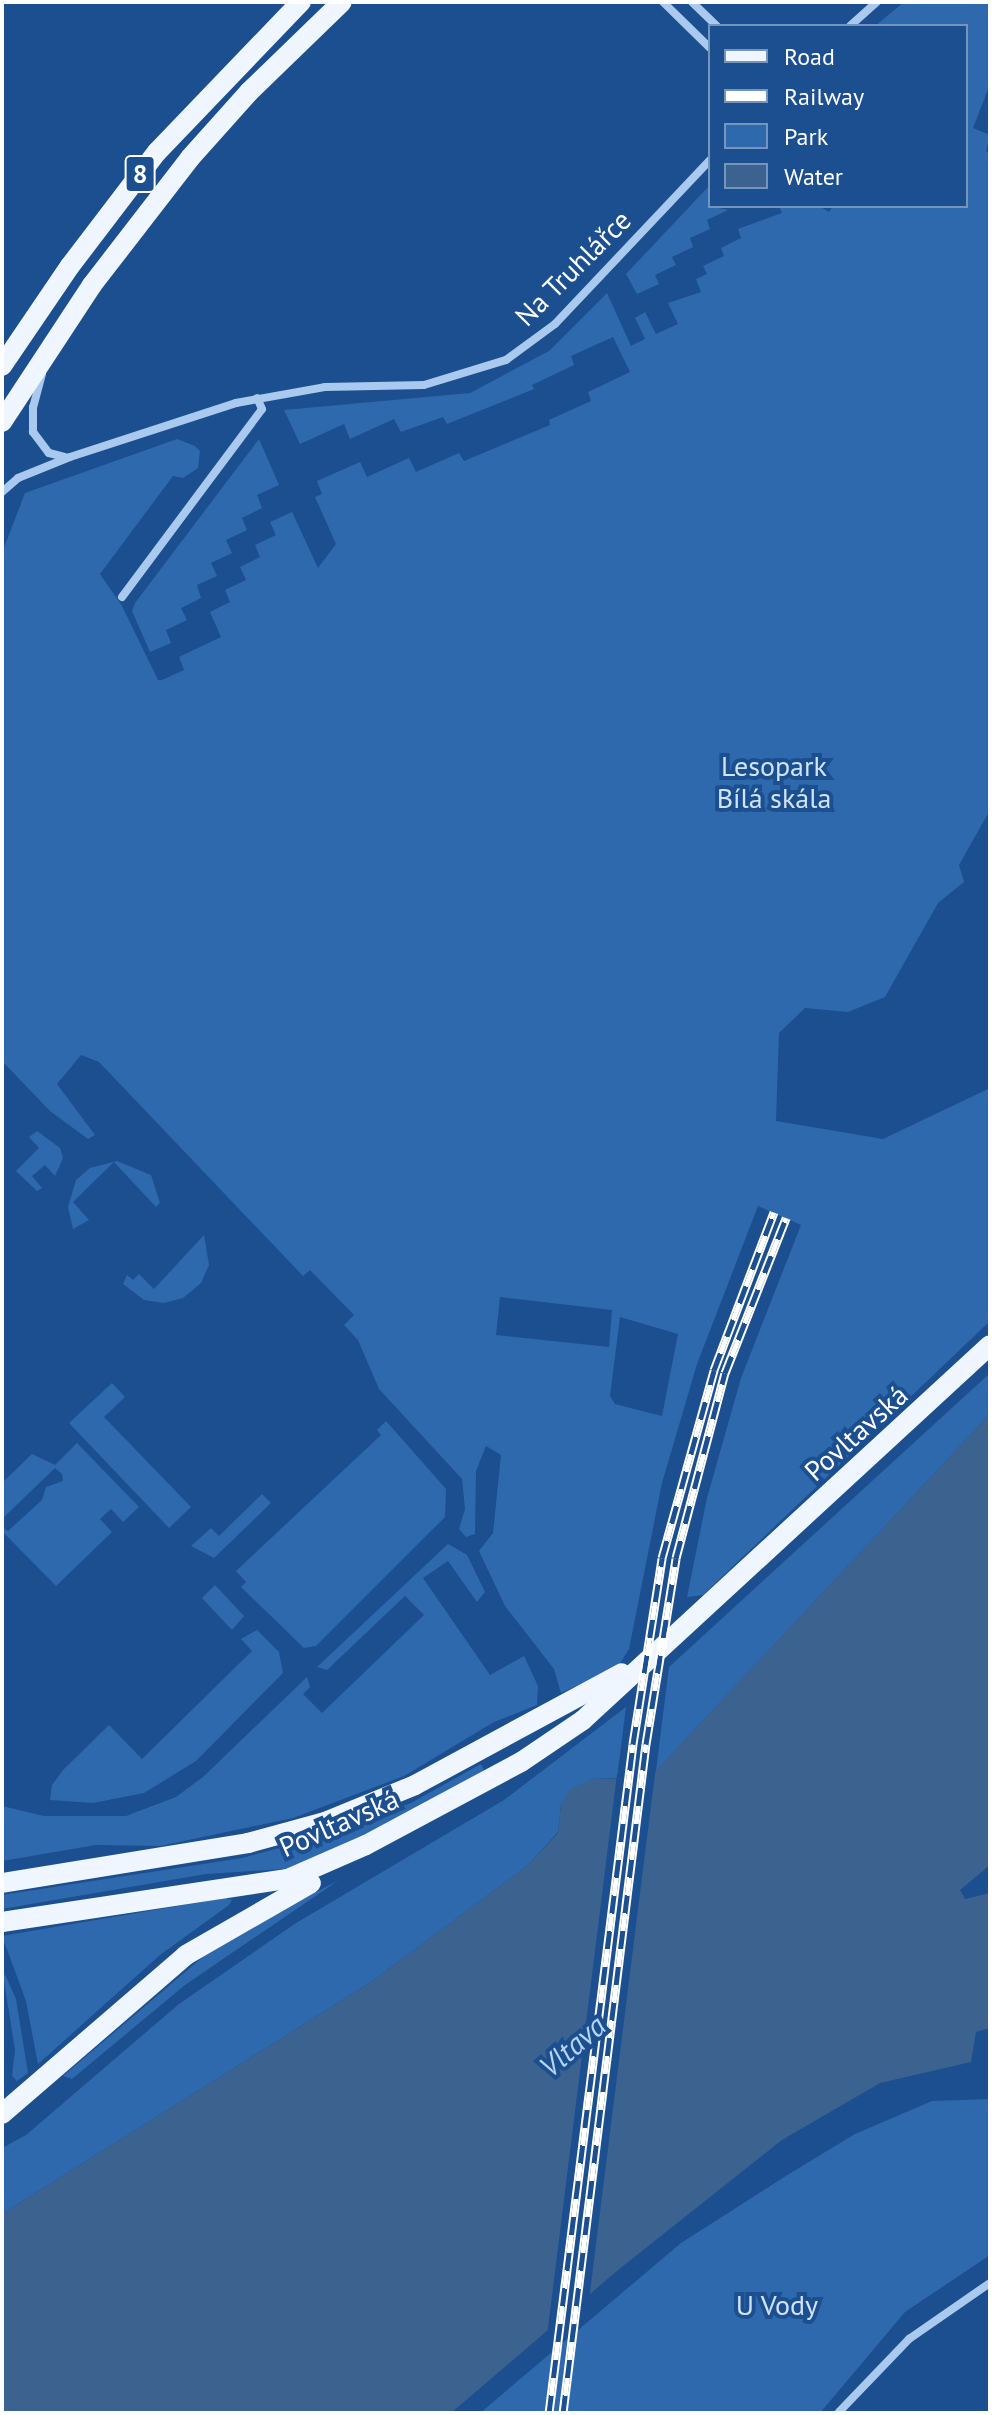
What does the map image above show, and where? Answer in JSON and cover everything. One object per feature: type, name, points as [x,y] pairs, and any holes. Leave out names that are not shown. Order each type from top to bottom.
[{"type":"main road","name":"8","points":[[2,366],[70,266],[157,152],[301,2]]},
{"type":"main road","name":"8","points":[[2,422],[57,334],[190,158],[249,92],[342,2]]},
{"type":"main road","name":"Povltavská","points":[[2,1922],[288,1879],[434,1810],[583,1720],[990,1345]]},
{"type":"main road","name":"Povltavská","points":[[2,1883],[248,1843],[325,1822],[415,1785],[650,1657]]},
{"type":"main road","points":[[2,2114],[210,1938],[434,1810]]},
{"type":"street","points":[[663,2],[708,46]]},
{"type":"street","points":[[692,2],[715,24]]},
{"type":"street","points":[[852,24],[877,2]]},
{"type":"street","name":"Na Truhlářce","points":[[2,492],[18,478],[70,457],[257,398],[325,387],[424,385],[506,360],[555,324],[708,162]]},
{"type":"street","points":[[57,334],[32,420],[43,448],[70,457]]},
{"type":"street","points":[[122,597],[262,409],[257,398]]},
{"type":"street","points":[[838,2413],[909,2339],[990,2283]]},
{"type":"green space","name":"Lesopark Bílá skála","points":[[904,2],[990,2],[990,84],[973,128],[990,135],[986,151],[990,153],[990,810],[959,865],[964,882],[938,903],[885,997],[848,1012],[805,1008],[779,1033],[776,1121],[883,1139],[990,1088],[990,1321],[703,1595],[687,1597],[707,1498],[741,1378],[801,1225],[758,1206],[697,1364],[662,1483],[629,1649],[617,1668],[561,1693],[554,1669],[505,1606],[479,1551],[493,1533],[501,1455],[486,1446],[476,1471],[475,1534],[466,1537],[459,1529],[465,1509],[462,1479],[379,1389],[358,1340],[344,1325],[354,1315],[310,1270],[303,1276],[99,1062],[81,1055],[57,1084],[95,1135],[88,1139],[50,1111],[2,1061],[2,553],[25,493],[177,439],[195,446],[200,451],[198,468],[183,478],[173,476],[100,574],[122,606],[158,680],[162,680],[184,670],[179,657],[221,637],[210,612],[230,602],[225,590],[246,580],[240,567],[260,557],[255,545],[276,535],[270,522],[292,512],[318,568],[336,544],[315,497],[322,494],[317,481],[360,462],[367,477],[409,458],[416,472],[459,453],[464,461],[550,425],[549,420],[591,401],[588,392],[630,372],[613,337],[571,356],[574,365],[532,385],[534,389],[447,424],[443,417],[401,432],[394,419],[350,439],[344,424],[300,444],[284,410],[470,393],[549,351],[607,293],[631,346],[645,339],[635,318],[645,312],[656,334],[678,324],[668,303],[701,292],[696,279],[707,274],[703,266],[724,256],[721,248],[741,238],[738,229],[782,213],[780,208],[822,208],[829,212],[832,208],[968,208],[968,24],[877,24]],"holes":[[[500,1297],[612,1310],[609,1347],[496,1335]],[[620,1317],[678,1334],[662,1416],[615,1404],[610,1396]]]},
{"type":"green space","points":[[708,187],[708,208],[728,210],[707,220],[710,229],[690,238],[693,247],[672,257],[676,265],[655,275],[659,284],[637,294],[626,274]]},
{"type":"green space","points":[[259,439],[279,485],[257,495],[262,508],[242,518],[247,530],[226,540],[232,553],[211,563],[217,576],[197,585],[201,598],[181,608],[187,620],[166,630],[171,643],[150,652],[132,611],[135,603]]},
{"type":"green space","points":[[37,1131],[60,1148],[63,1158],[55,1176],[45,1165],[32,1176],[42,1188],[37,1191],[16,1171],[39,1148],[29,1137]]},
{"type":"green space","points":[[117,1161],[151,1175],[160,1203],[156,1207],[114,1162],[73,1202],[89,1220],[73,1229],[68,1207],[76,1180],[90,1168]]},
{"type":"green space","points":[[204,1235],[209,1265],[201,1283],[183,1298],[164,1303],[144,1300],[123,1284],[127,1275],[133,1280],[139,1274],[154,1289]]},
{"type":"green space","points":[[990,1373],[990,1414],[656,1771],[669,1667]]},
{"type":"green space","points":[[112,1383],[125,1397],[104,1417],[191,1507],[169,1528],[69,1423]]},
{"type":"green space","points":[[386,1421],[446,1489],[445,1517],[316,1646],[304,1648],[241,1587],[246,1582],[236,1571],[381,1435],[377,1430]]},
{"type":"green space","points":[[77,1443],[139,1507],[123,1522],[111,1509],[100,1519],[112,1532],[56,1586],[2,1531],[2,1527],[8,1531],[42,1500],[46,1487],[63,1481],[62,1474],[55,1468],[2,1519],[2,1483],[32,1454],[55,1465]]},
{"type":"green space","points":[[262,1494],[271,1503],[214,1558],[191,1546],[211,1528],[219,1536]]},
{"type":"green space","points":[[448,1544],[467,1555],[485,1592],[477,1602],[448,1561],[423,1578],[490,1675],[524,1656],[538,1686],[537,1705],[494,1722],[404,1776],[293,1818],[160,1846],[96,1845],[2,1861],[2,1806],[44,1816],[126,1816],[176,1797],[203,1777],[307,1677],[310,1687],[303,1694],[322,1713],[424,1615],[405,1596],[327,1670],[317,1667]]},
{"type":"green space","points":[[215,1585],[244,1616],[232,1630],[202,1598]]},
{"type":"green space","points":[[257,1630],[279,1652],[283,1673],[196,1761],[144,1793],[93,1803],[50,1800],[52,1785],[63,1770],[109,1725],[142,1759],[252,1651],[241,1639]]},
{"type":"green space","points":[[626,1707],[617,1778],[592,1779],[561,1804],[558,1832],[528,1865],[371,1982],[2,2214],[2,2148],[26,2135],[179,2004],[296,1923],[504,1800]]},
{"type":"green space","points":[[481,1764],[484,1770],[450,1793],[299,1868],[206,1874],[2,1909],[2,1895],[242,1858],[325,1836],[411,1803]]},
{"type":"green space","points":[[339,1880],[185,1985],[72,2079],[63,2076],[218,1944]]},
{"type":"green space","points":[[225,1898],[232,1900],[229,1905],[160,1955],[38,2064],[26,2001],[2,1936]]},
{"type":"green space","points":[[2,1968],[16,1999],[28,2073],[17,2081],[12,2076],[15,2050]]},
{"type":"green space","name":"U Vody","points":[[990,2099],[990,2255],[905,2312],[820,2413],[480,2413],[681,2243],[789,2174],[855,2134],[932,2101]]},
{"type":"water","name":"Vltava","points":[[990,1414],[990,1865],[960,1890],[965,1899],[990,1893],[990,2028],[976,2032],[971,2062],[880,2083],[782,2140],[618,2270],[451,2413],[2,2413],[2,2214],[371,1982],[528,1865],[558,1833],[561,1804],[570,1789],[592,1779],[649,1778]]},
{"type":"pier","points":[[656,1766],[589,2300],[547,2336],[617,1774],[639,1777]]},
{"type":"railway","points":[[549,2413],[633,1744],[662,1558],[714,1370],[774,1212]]},
{"type":"railway","points":[[563,2413],[646,1744],[676,1558],[725,1373],[786,1218]]}]
